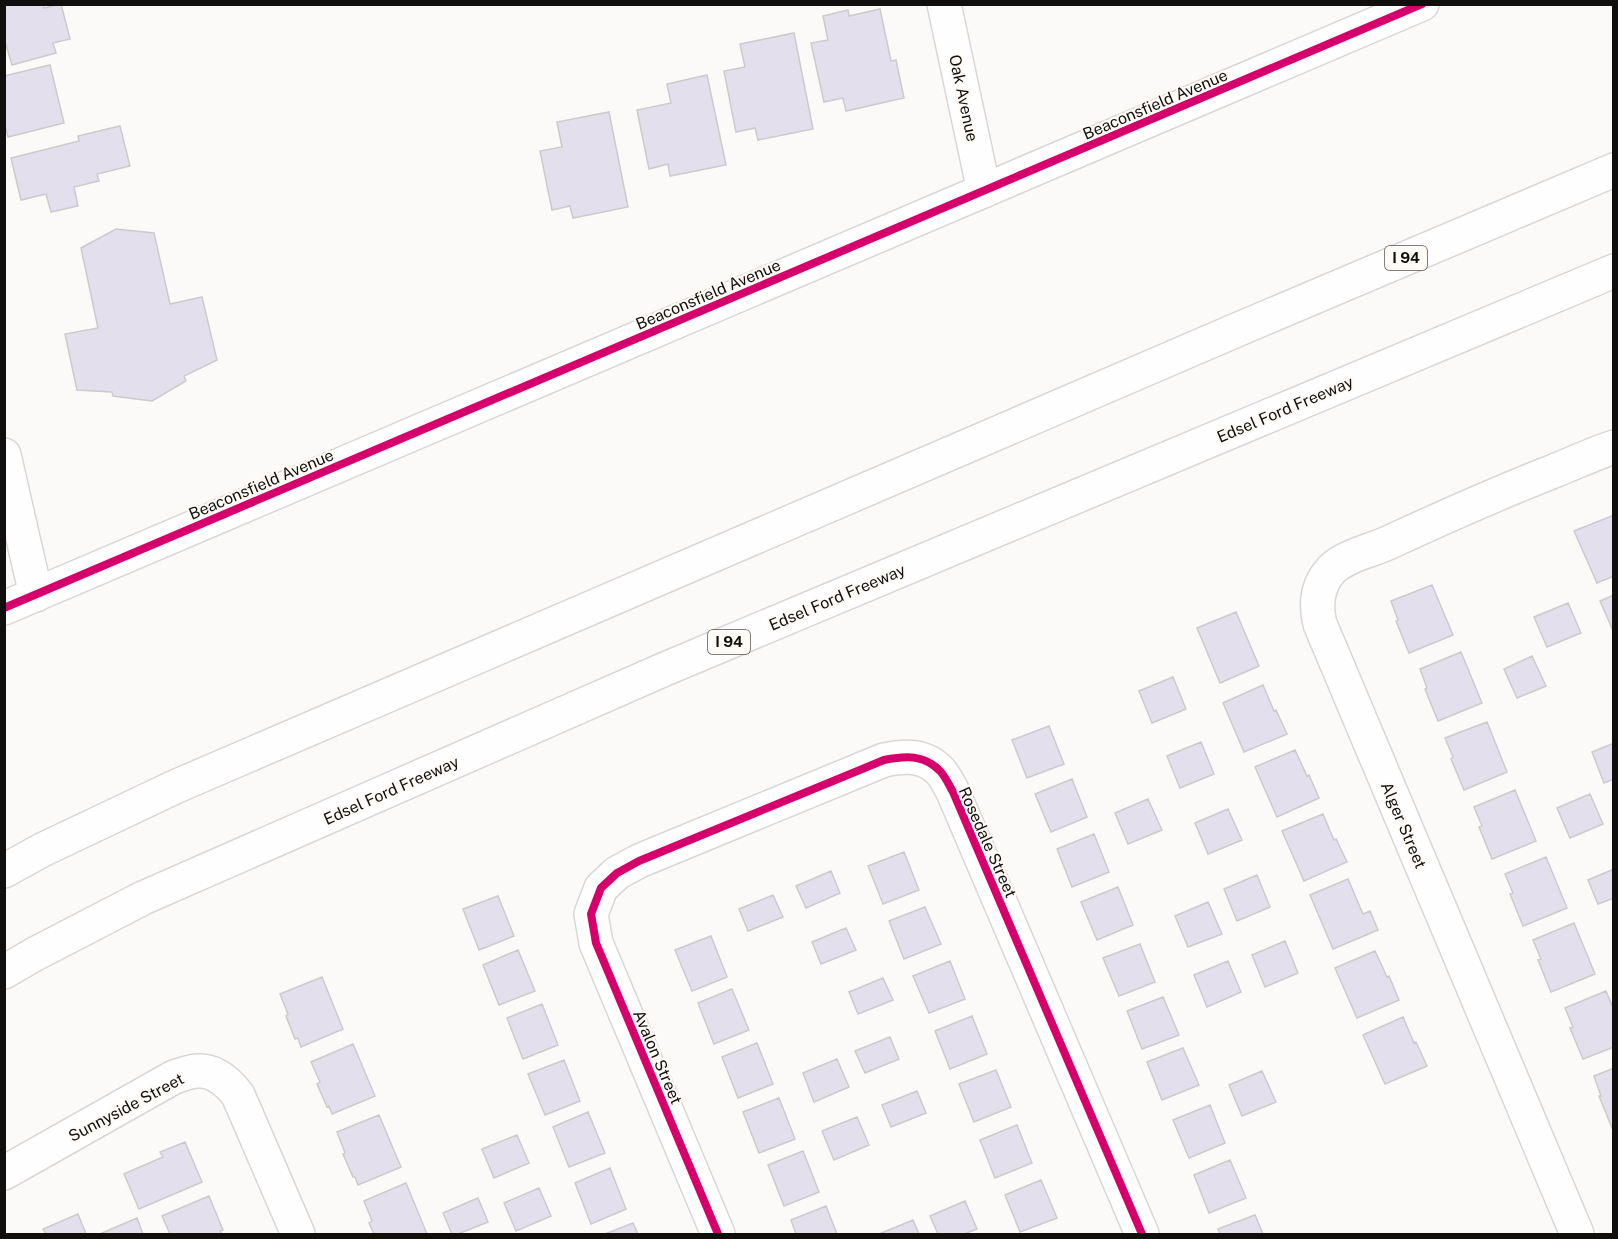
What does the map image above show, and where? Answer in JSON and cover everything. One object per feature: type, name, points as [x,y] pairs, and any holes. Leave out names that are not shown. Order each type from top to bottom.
[{"type":"main road","name":"Oak Avenue","points":[[944,4],[984,191]]},
{"type":"main road","name":"Beaconsfield Avenue","points":[[4,608],[1422,4]]},
{"type":"main road","points":[[1579,184],[1614,163]]},
{"type":"main road","name":"I 94","points":[[4,871],[42,850],[188,781],[1210,341],[1614,170]]},
{"type":"main road","name":"Edsel Ford Freeway","points":[[4,972],[143,898],[665,669],[1614,271]]},
{"type":"main road","name":"Alger Street","points":[[1577,1234],[1320,624],[1316,609],[1319,592],[1329,573],[1348,559],[1378,548],[1484,498],[1614,447]]},
{"type":"main road","points":[[4,455],[36,595]]},
{"type":"main road","name":"Rosedale Street","points":[[601,888],[617,873],[639,861],[884,760],[904,756],[925,760],[940,771],[953,792],[1142,1234]]},
{"type":"main road","name":"Avalon Street","points":[[601,888],[591,914],[596,942],[718,1234]]},
{"type":"main road","name":"Sunnyside Street","points":[[4,1173],[174,1077],[197,1070],[215,1074],[228,1082],[238,1095],[298,1234]]},
{"type":"building","points":[[4,4],[43,4],[44,8],[61,4],[70,39],[53,43],[56,53],[12,65],[4,38]]},
{"type":"building","points":[[880,9],[891,61],[896,60],[904,98],[846,111],[843,98],[824,102],[811,43],[828,40],[823,16],[848,10],[849,16]]},
{"type":"building","points":[[794,33],[813,129],[758,140],[755,128],[736,132],[724,71],[745,67],[740,44]]},
{"type":"building","points":[[50,65],[64,123],[8,137],[4,122],[4,76]]},
{"type":"building","points":[[707,75],[726,165],[670,176],[668,164],[649,169],[637,110],[671,103],[667,84]]},
{"type":"building","points":[[609,112],[628,207],[573,218],[570,206],[552,210],[540,151],[562,147],[557,122]]},
{"type":"building","points":[[120,126],[130,166],[97,174],[99,181],[74,187],[78,206],[51,212],[46,194],[21,200],[11,158],[79,141],[78,136]]},
{"type":"building","points":[[116,229],[154,233],[170,304],[202,297],[217,360],[184,376],[186,381],[152,401],[113,396],[112,392],[77,390],[65,334],[98,328],[81,248]]},
{"type":"building","points":[[1614,515],[1614,576],[1597,583],[1574,531]]},
{"type":"building","points":[[1432,585],[1453,635],[1409,653],[1396,621],[1398,620],[1391,601]]},
{"type":"building","points":[[1614,595],[1614,633],[1600,601]]},
{"type":"building","points":[[1568,603],[1581,633],[1547,647],[1534,617]]},
{"type":"building","points":[[1236,612],[1259,666],[1220,683],[1197,628]]},
{"type":"building","points":[[1461,652],[1482,703],[1438,721],[1425,689],[1427,688],[1420,669]]},
{"type":"building","points":[[1532,656],[1546,686],[1517,698],[1504,669]]},
{"type":"building","points":[[1173,677],[1186,709],[1152,723],[1139,691]]},
{"type":"building","points":[[1263,685],[1287,734],[1244,752],[1223,703]]},
{"type":"building","points":[[1487,722],[1507,772],[1464,790],[1445,738]]},
{"type":"building","points":[[1049,726],[1064,764],[1027,778],[1012,740]]},
{"type":"building","points":[[1201,742],[1214,774],[1180,788],[1167,756]]},
{"type":"building","points":[[1614,743],[1614,779],[1604,783],[1592,752]]},
{"type":"building","points":[[1295,750],[1319,798],[1277,817],[1255,767]]},
{"type":"building","points":[[1072,779],[1087,817],[1051,832],[1035,794]]},
{"type":"building","points":[[1515,790],[1536,841],[1492,859],[1479,827],[1482,826],[1474,807]]},
{"type":"building","points":[[1590,794],[1603,824],[1570,838],[1557,808]]},
{"type":"building","points":[[1148,799],[1162,830],[1128,844],[1115,813]]},
{"type":"building","points":[[1228,809],[1242,840],[1208,854],[1195,823]]},
{"type":"building","points":[[1323,814],[1347,862],[1304,881],[1282,831]]},
{"type":"building","points":[[1094,834],[1109,872],[1072,887],[1057,849]]},
{"type":"building","points":[[904,852],[919,890],[883,904],[868,866]]},
{"type":"building","points":[[1546,857],[1567,908],[1523,926],[1510,894],[1513,893],[1505,874]]},
{"type":"building","points":[[1614,869],[1614,898],[1598,904],[1588,880]]},
{"type":"building","points":[[831,871],[840,893],[806,908],[796,886]]},
{"type":"building","points":[[1257,875],[1270,907],[1237,921],[1224,889]]},
{"type":"building","points":[[1348,879],[1363,914],[1370,911],[1378,930],[1333,949],[1310,895]]},
{"type":"building","points":[[1118,887],[1133,925],[1097,940],[1081,902]]},
{"type":"building","points":[[773,895],[783,917],[748,931],[739,909]]},
{"type":"building","points":[[498,896],[514,936],[479,950],[463,909]]},
{"type":"building","points":[[1208,902],[1222,934],[1188,947],[1175,916]]},
{"type":"building","points":[[925,907],[941,944],[904,959],[889,921]]},
{"type":"building","points":[[1574,923],[1595,974],[1551,992],[1538,960],[1541,959],[1533,940]]},
{"type":"building","points":[[846,928],[856,950],[821,964],[812,942]]},
{"type":"building","points":[[711,936],[727,977],[692,991],[675,950]]},
{"type":"building","points":[[1285,941],[1298,973],[1265,987],[1252,955]]},
{"type":"building","points":[[1140,944],[1155,982],[1119,996],[1103,958]]},
{"type":"building","points":[[518,950],[535,991],[499,1005],[483,965]]},
{"type":"building","points":[[1375,951],[1399,1000],[1357,1018],[1335,968]]},
{"type":"building","points":[[950,961],[965,999],[929,1013],[913,976]]},
{"type":"building","points":[[1228,961],[1241,992],[1207,1007],[1194,975]]},
{"type":"building","points":[[322,977],[343,1029],[301,1047],[298,1038],[295,1039],[280,994]]},
{"type":"building","points":[[883,978],[893,1000],[858,1014],[849,992]]},
{"type":"building","points":[[732,989],[749,1030],[714,1044],[698,1003]]},
{"type":"building","points":[[1606,991],[1614,1010],[1614,1047],[1583,1059],[1570,1028],[1573,1027],[1565,1008]]},
{"type":"building","points":[[1163,997],[1179,1035],[1142,1049],[1127,1011]]},
{"type":"building","points":[[542,1004],[558,1045],[523,1059],[507,1018]]},
{"type":"building","points":[[972,1016],[987,1054],[950,1069],[935,1031]]},
{"type":"building","points":[[1403,1017],[1427,1066],[1385,1084],[1363,1035]]},
{"type":"building","points":[[890,1037],[899,1059],[865,1073],[855,1051]]},
{"type":"building","points":[[757,1043],[773,1084],[738,1098],[722,1057]]},
{"type":"building","points":[[353,1044],[375,1096],[332,1114],[317,1084],[320,1082],[311,1062]]},
{"type":"building","points":[[1183,1048],[1199,1085],[1162,1100],[1147,1062]]},
{"type":"building","points":[[837,1059],[849,1087],[814,1102],[803,1073]]},
{"type":"building","points":[[564,1060],[580,1101],[545,1115],[528,1074]]},
{"type":"building","points":[[1614,1068],[1614,1127],[1612,1128],[1599,1096],[1601,1096],[1594,1076]]},
{"type":"building","points":[[996,1070],[1011,1107],[974,1122],[959,1084]]},
{"type":"building","points":[[1262,1071],[1276,1102],[1242,1116],[1229,1085]]},
{"type":"building","points":[[917,1091],[926,1113],[891,1127],[882,1105]]},
{"type":"building","points":[[779,1098],[795,1139],[759,1153],[743,1112]]},
{"type":"building","points":[[1210,1105],[1225,1143],[1189,1158],[1173,1120]]},
{"type":"building","points":[[588,1112],[605,1153],[569,1167],[553,1127]]},
{"type":"building","points":[[379,1115],[401,1167],[358,1185],[343,1154],[345,1153],[337,1132]]},
{"type":"building","points":[[857,1117],[869,1145],[834,1160],[822,1131]]},
{"type":"building","points":[[1017,1125],[1032,1163],[995,1178],[980,1140]]},
{"type":"building","points":[[517,1135],[529,1163],[494,1178],[482,1149]]},
{"type":"building","points":[[185,1142],[202,1182],[139,1209],[124,1174],[163,1157],[160,1152]]},
{"type":"building","points":[[803,1151],[819,1192],[784,1206],[768,1165]]},
{"type":"building","points":[[1230,1160],[1246,1198],[1209,1213],[1194,1175]]},
{"type":"building","points":[[610,1168],[626,1209],[591,1224],[575,1183]]},
{"type":"building","points":[[1041,1180],[1057,1218],[1020,1232],[1005,1195]]},
{"type":"building","points":[[406,1183],[427,1234],[374,1234],[369,1223],[372,1221],[364,1201]]},
{"type":"building","points":[[539,1188],[551,1216],[516,1231],[504,1203]]},
{"type":"building","points":[[209,1196],[223,1230],[220,1231],[222,1234],[170,1234],[162,1216]]},
{"type":"building","points":[[478,1198],[488,1222],[458,1234],[452,1234],[443,1213]]},
{"type":"building","points":[[965,1201],[977,1229],[964,1234],[938,1234],[930,1216]]},
{"type":"building","points":[[826,1206],[837,1234],[796,1234],[791,1220]]},
{"type":"building","points":[[78,1214],[86,1234],[46,1234],[43,1229]]},
{"type":"building","points":[[1255,1215],[1263,1234],[1220,1234],[1218,1229]]},
{"type":"building","points":[[137,1218],[143,1234],[102,1233]]},
{"type":"building","points":[[913,1220],[919,1234],[879,1234]]},
{"type":"building","points":[[633,1223],[638,1234],[605,1234]]},
{"type":"cycle path","points":[[4,608],[1422,4]]},
{"type":"cycle path","points":[[718,1234],[596,943],[591,914],[601,888],[617,873],[639,861],[884,760],[906,757],[921,759],[934,765],[944,775],[953,792],[1142,1234]]}]
